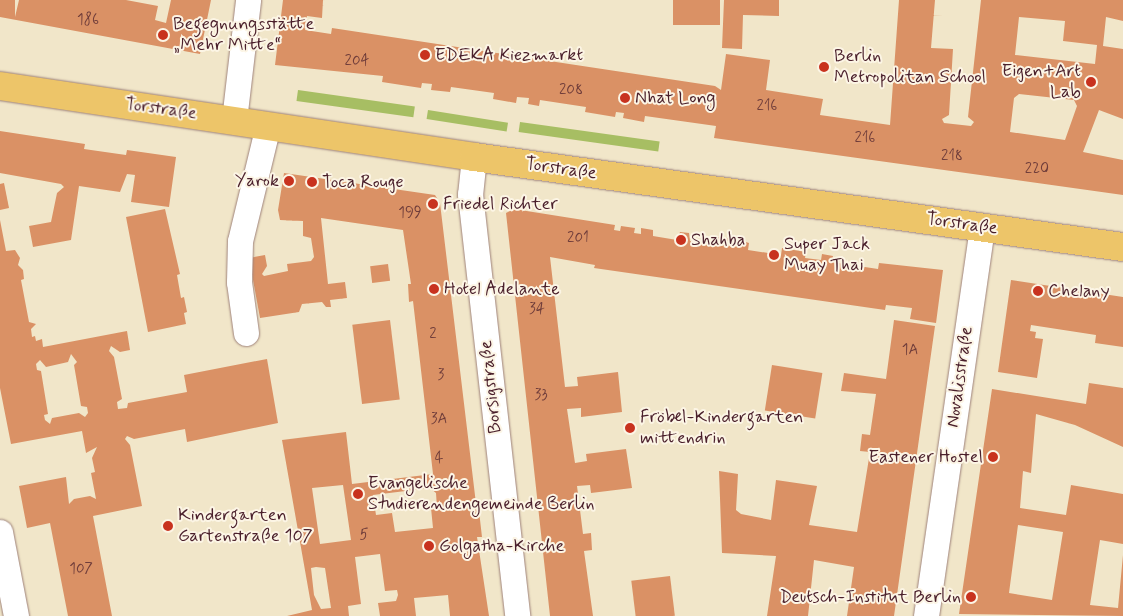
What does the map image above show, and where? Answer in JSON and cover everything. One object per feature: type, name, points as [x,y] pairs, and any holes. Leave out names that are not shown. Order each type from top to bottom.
[{"type":"main road","name":"Torstraße","points":[[0,86],[474,157],[1123,247]]},
{"type":"street","points":[[234,120],[248,0]]},
{"type":"street","points":[[246,333],[239,282],[240,241],[268,126]]},
{"type":"street","name":"Borsigstraße","points":[[474,157],[470,194],[517,616]]},
{"type":"street","name":"Novalisstraße","points":[[926,616],[982,227]]},
{"type":"street","points":[[0,532],[16,616]]},
{"type":"green space","points":[[298,90],[415,106],[413,117],[296,101]]},
{"type":"green space","points":[[428,110],[508,123],[507,132],[427,119]]},
{"type":"green space","points":[[520,122],[660,142],[658,152],[519,132]]},
{"type":"building","points":[[0,0],[15,0],[15,17],[19,0],[126,0],[158,6],[155,20],[166,23],[171,0],[211,0],[200,54],[0,17]]},
{"type":"building","points":[[283,0],[323,0],[322,18],[307,16],[305,30],[331,34],[332,28],[715,86],[721,90],[726,54],[770,60],[766,90],[823,99],[820,115],[890,125],[899,0],[935,0],[931,48],[953,49],[949,115],[942,119],[944,123],[971,126],[974,122],[968,117],[981,0],[1123,0],[1123,21],[1106,17],[1103,46],[1123,49],[1123,119],[1099,110],[1083,152],[1123,160],[1123,195],[714,138],[716,126],[645,116],[644,122],[623,118],[624,113],[616,112],[615,117],[585,112],[586,107],[540,100],[539,106],[528,104],[529,98],[517,97],[516,103],[493,99],[494,93],[451,87],[450,92],[431,90],[432,84],[422,83],[421,88],[382,82],[383,76],[275,65]],"holes":[[[1019,17],[1065,21],[1063,41],[1097,45],[1095,64],[1015,55]],[[1019,94],[1074,100],[1077,106],[1065,140],[1010,132],[1014,98]]]},
{"type":"building","points":[[673,0],[720,0],[720,25],[673,25]]},
{"type":"building","points":[[724,0],[779,0],[779,16],[743,15],[742,49],[722,48]]},
{"type":"building","points":[[0,131],[85,144],[84,149],[126,155],[127,150],[176,157],[169,207],[131,202],[135,175],[127,174],[120,192],[79,186],[71,240],[33,247],[29,226],[51,222],[57,193],[64,187],[61,184],[0,173]]},
{"type":"building","points":[[284,173],[435,195],[440,203],[477,512],[479,511],[482,537],[477,537],[489,616],[450,616],[448,595],[414,598],[416,616],[380,616],[378,603],[396,601],[398,595],[397,590],[385,591],[380,554],[355,557],[361,604],[348,606],[349,616],[287,616],[312,610],[282,440],[346,432],[352,484],[433,474],[413,301],[409,302],[408,284],[411,284],[403,230],[321,218],[328,284],[345,282],[347,298],[330,300],[331,307],[326,307],[322,302],[302,304],[299,312],[260,318],[249,258],[265,255],[267,266],[262,274],[264,276],[288,271],[287,264],[311,261],[314,257],[311,238],[303,236],[303,221],[280,220],[278,210]],"holes":[[[343,485],[351,540],[320,544],[312,488]],[[430,488],[436,493],[437,508],[431,508],[433,528],[395,532],[392,513],[376,515],[373,495]],[[311,568],[325,568],[331,608],[321,609],[314,595]]]},
{"type":"building","points":[[4,183],[9,208],[0,210],[0,184]]},
{"type":"building","points":[[165,209],[180,274],[177,275],[181,298],[184,297],[187,312],[184,313],[186,324],[148,332],[126,217]]},
{"type":"building","points":[[514,209],[615,225],[614,230],[620,231],[621,226],[635,228],[634,233],[641,234],[641,228],[653,230],[653,236],[677,240],[680,232],[689,233],[690,241],[698,243],[706,244],[707,238],[736,239],[749,243],[748,250],[781,255],[782,248],[806,252],[805,258],[821,260],[822,254],[833,256],[832,262],[878,269],[879,263],[943,270],[936,323],[910,319],[912,308],[886,305],[885,310],[594,268],[595,265],[550,257],[565,387],[578,386],[577,377],[618,372],[622,412],[581,417],[581,408],[567,409],[575,463],[587,461],[586,454],[626,449],[632,488],[591,493],[590,485],[577,486],[583,534],[591,533],[592,550],[584,551],[593,616],[550,616],[506,213]]},
{"type":"building","points":[[0,220],[6,251],[15,250],[20,258],[18,265],[23,270],[24,279],[21,280],[29,322],[36,324],[31,329],[32,337],[35,336],[36,341],[42,339],[43,347],[127,331],[130,350],[120,352],[111,346],[109,351],[114,357],[122,399],[117,402],[118,409],[127,408],[128,403],[187,392],[184,375],[267,359],[278,423],[187,442],[185,429],[134,439],[127,436],[125,439],[130,445],[142,506],[93,516],[112,616],[68,616],[50,523],[27,528],[19,486],[66,477],[69,504],[74,499],[90,496],[96,499],[91,473],[95,472],[92,458],[97,447],[86,453],[82,431],[11,444],[0,388]],"holes":[[[71,354],[77,362],[74,365],[81,406],[87,407],[88,413],[85,417],[79,413],[52,418],[50,424],[45,420],[44,415],[48,414],[41,371],[37,370],[36,364],[40,360],[46,367],[68,362]]]},
{"type":"building","points":[[388,264],[390,281],[372,283],[370,266]]},
{"type":"building","points":[[1011,280],[1123,297],[1123,347],[1095,343],[1096,335],[1031,325],[1030,331],[1036,332],[1035,338],[1043,339],[1037,378],[998,372]]},
{"type":"building","points":[[390,320],[400,399],[362,404],[352,325]]},
{"type":"building","points":[[894,320],[935,326],[894,616],[847,616],[854,567],[814,560],[808,616],[767,616],[776,556],[722,553],[719,471],[738,474],[736,510],[741,514],[771,520],[776,480],[817,486],[809,525],[857,532],[870,452],[860,451],[862,434],[870,435],[876,394],[841,391],[844,373],[886,379]]},
{"type":"building","points":[[772,365],[822,373],[815,418],[765,410]]},
{"type":"building","points":[[1089,383],[1123,388],[1123,447],[1075,425],[1036,414],[1031,473],[1023,471],[1020,508],[1066,515],[1071,485],[1123,494],[1123,544],[1100,540],[1090,605],[1118,608],[1123,555],[1123,616],[959,614],[992,389],[1086,404]],"holes":[[[1018,525],[1063,532],[1052,600],[1009,593]]]},
{"type":"building","points":[[670,576],[675,616],[636,616],[631,581]]},
{"type":"place","name":"Begegnungsstätte „Mehr Mitte“","points":[[163,35]]},
{"type":"place","name":"EDEKA Kiezmarkt","points":[[425,55]]},
{"type":"place","name":"Berlin Metropolitan School","points":[[824,67]]},
{"type":"place","name":"Eigen+Art Lab","points":[[1091,82]]},
{"type":"place","name":"Nhat Long","points":[[625,98]]},
{"type":"place","name":"Yarok","points":[[289,181]]},
{"type":"place","name":"Toca Rouge","points":[[312,182]]},
{"type":"place","name":"Friedel Richter","points":[[433,204]]},
{"type":"place","name":"Shahba","points":[[681,240]]},
{"type":"place","name":"Super Jack Muay Thai","points":[[774,255]]},
{"type":"place","name":"Hotel Adelante","points":[[434,289]]},
{"type":"place","name":"Chelany","points":[[1038,291]]},
{"type":"place","name":"Fröbel-Kindergarten mittendrin","points":[[630,428]]},
{"type":"place","name":"Eastener Hostel","points":[[993,457]]},
{"type":"place","name":"Evangelische Studierendengemeinde Berlin","points":[[358,494]]},
{"type":"place","name":"Kindergarten Gartenstraße 107","points":[[168,526]]},
{"type":"place","name":"Golgatha-Kirche","points":[[429,546]]},
{"type":"place","name":"Deutsch-Institut Berlin","points":[[971,597]]}]
